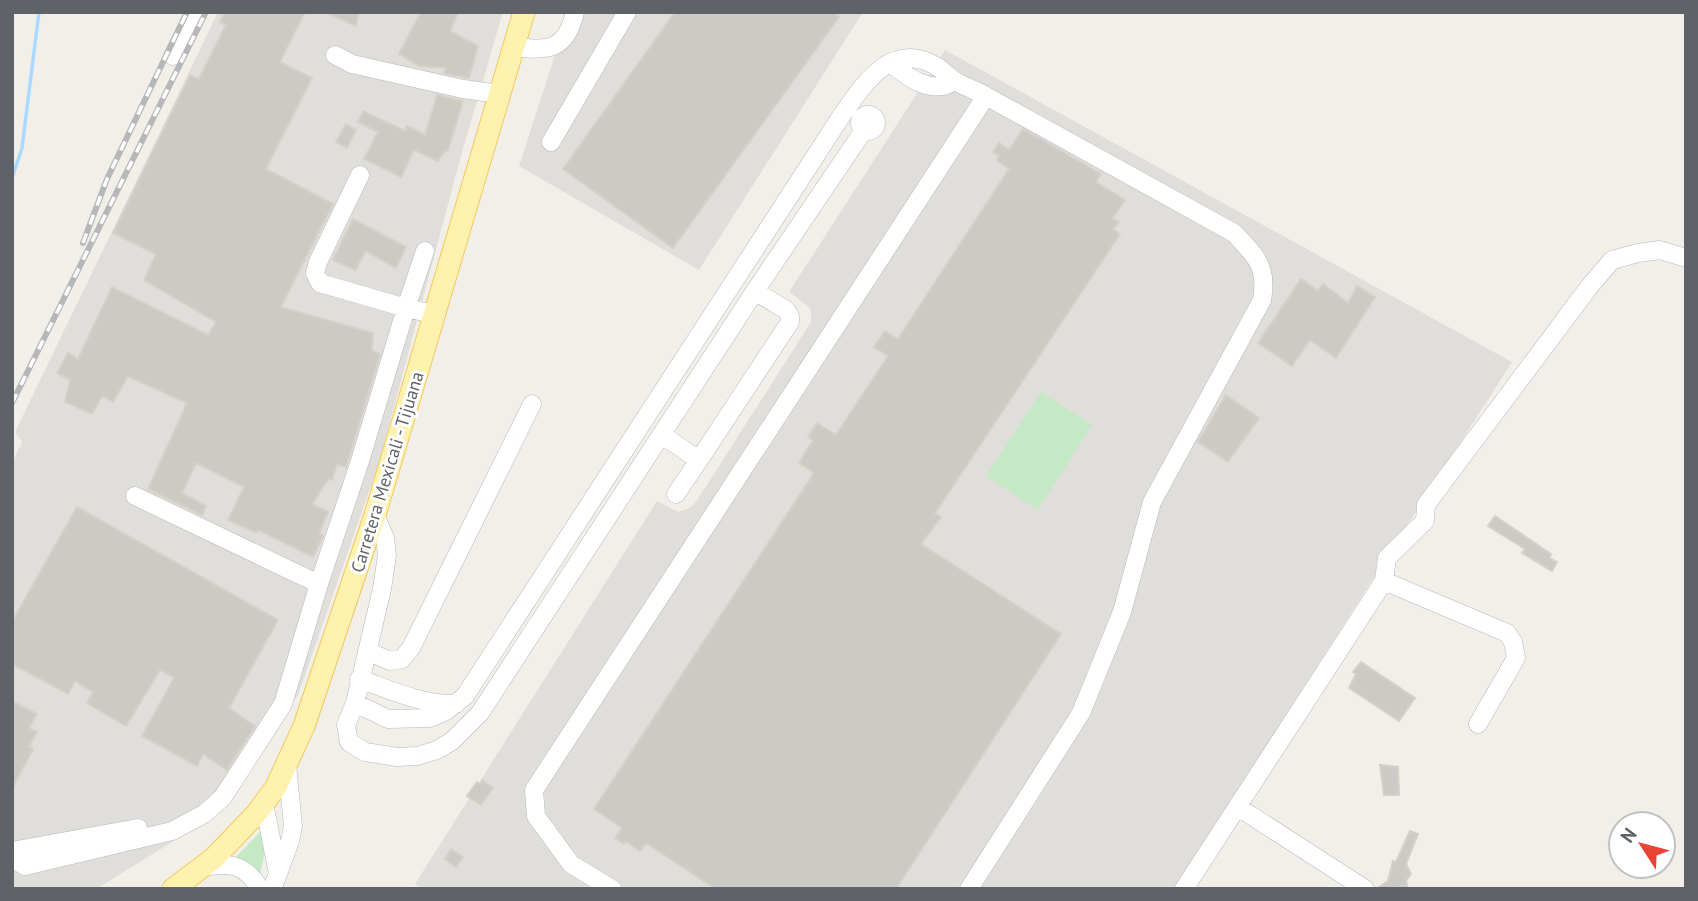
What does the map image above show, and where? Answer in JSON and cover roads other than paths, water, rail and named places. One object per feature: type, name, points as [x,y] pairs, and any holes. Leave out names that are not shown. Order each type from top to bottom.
[{"type":"main road","name":"Carretera Mexicali - Tijuana","points":[[173,889],[203,867],[237,835],[264,803],[287,765],[322,677],[375,515],[524,12]]},
{"type":"lane","points":[[173,57],[195,12]]},
{"type":"lane","points":[[513,47],[540,50],[555,47],[566,36],[575,12]]},
{"type":"lane","points":[[551,142],[627,12]]},
{"type":"lane","points":[[335,55],[352,64],[463,89],[499,94]]},
{"type":"lane","points":[[355,704],[388,719],[430,718],[456,704],[475,681],[842,115],[873,73],[890,63],[904,74],[934,87],[942,88],[954,81],[1234,233],[1252,251],[1266,281],[1262,300],[1152,502],[1122,612],[1081,713],[969,889]]},
{"type":"lane","points":[[612,889],[571,864],[536,816],[534,790],[986,96]]},
{"type":"lane","points":[[375,515],[385,538],[387,555],[346,735],[355,748],[365,752],[397,757],[417,755],[444,745],[466,729],[500,685],[755,291],[863,130]]},
{"type":"lane","points":[[360,175],[318,262],[315,273],[320,283],[433,314]]},
{"type":"lane","points":[[1184,889],[1384,581],[1387,558],[1424,521],[1426,505],[1567,315],[1612,260],[1660,250],[1686,258]]},
{"type":"lane","points":[[12,856],[24,866],[172,831],[204,814],[223,797],[283,704],[425,251]]},
{"type":"lane","points":[[677,494],[790,322],[786,310],[755,291]]},
{"type":"lane","points":[[367,651],[390,661],[402,659],[411,648],[532,404]]},
{"type":"lane","points":[[662,435],[699,460]]},
{"type":"lane","points":[[360,461],[389,469]]},
{"type":"lane","points":[[135,496],[319,584]]},
{"type":"lane","points":[[1384,581],[1507,633],[1513,642],[1516,658],[1478,723]]},
{"type":"lane","points":[[359,679],[414,698],[456,704]]},
{"type":"lane","points":[[275,881],[293,826],[287,765]]},
{"type":"lane","points":[[264,803],[275,881]]},
{"type":"lane","points":[[1238,807],[1365,889]]},
{"type":"lane","points":[[203,867],[225,864],[235,866],[249,874],[260,889]]},
{"type":"waterway","points":[[12,178],[22,148],[39,12]]},
{"type":"railway","points":[[83,243],[107,179],[187,12]]},
{"type":"railway","points":[[12,403],[206,12]]}]
